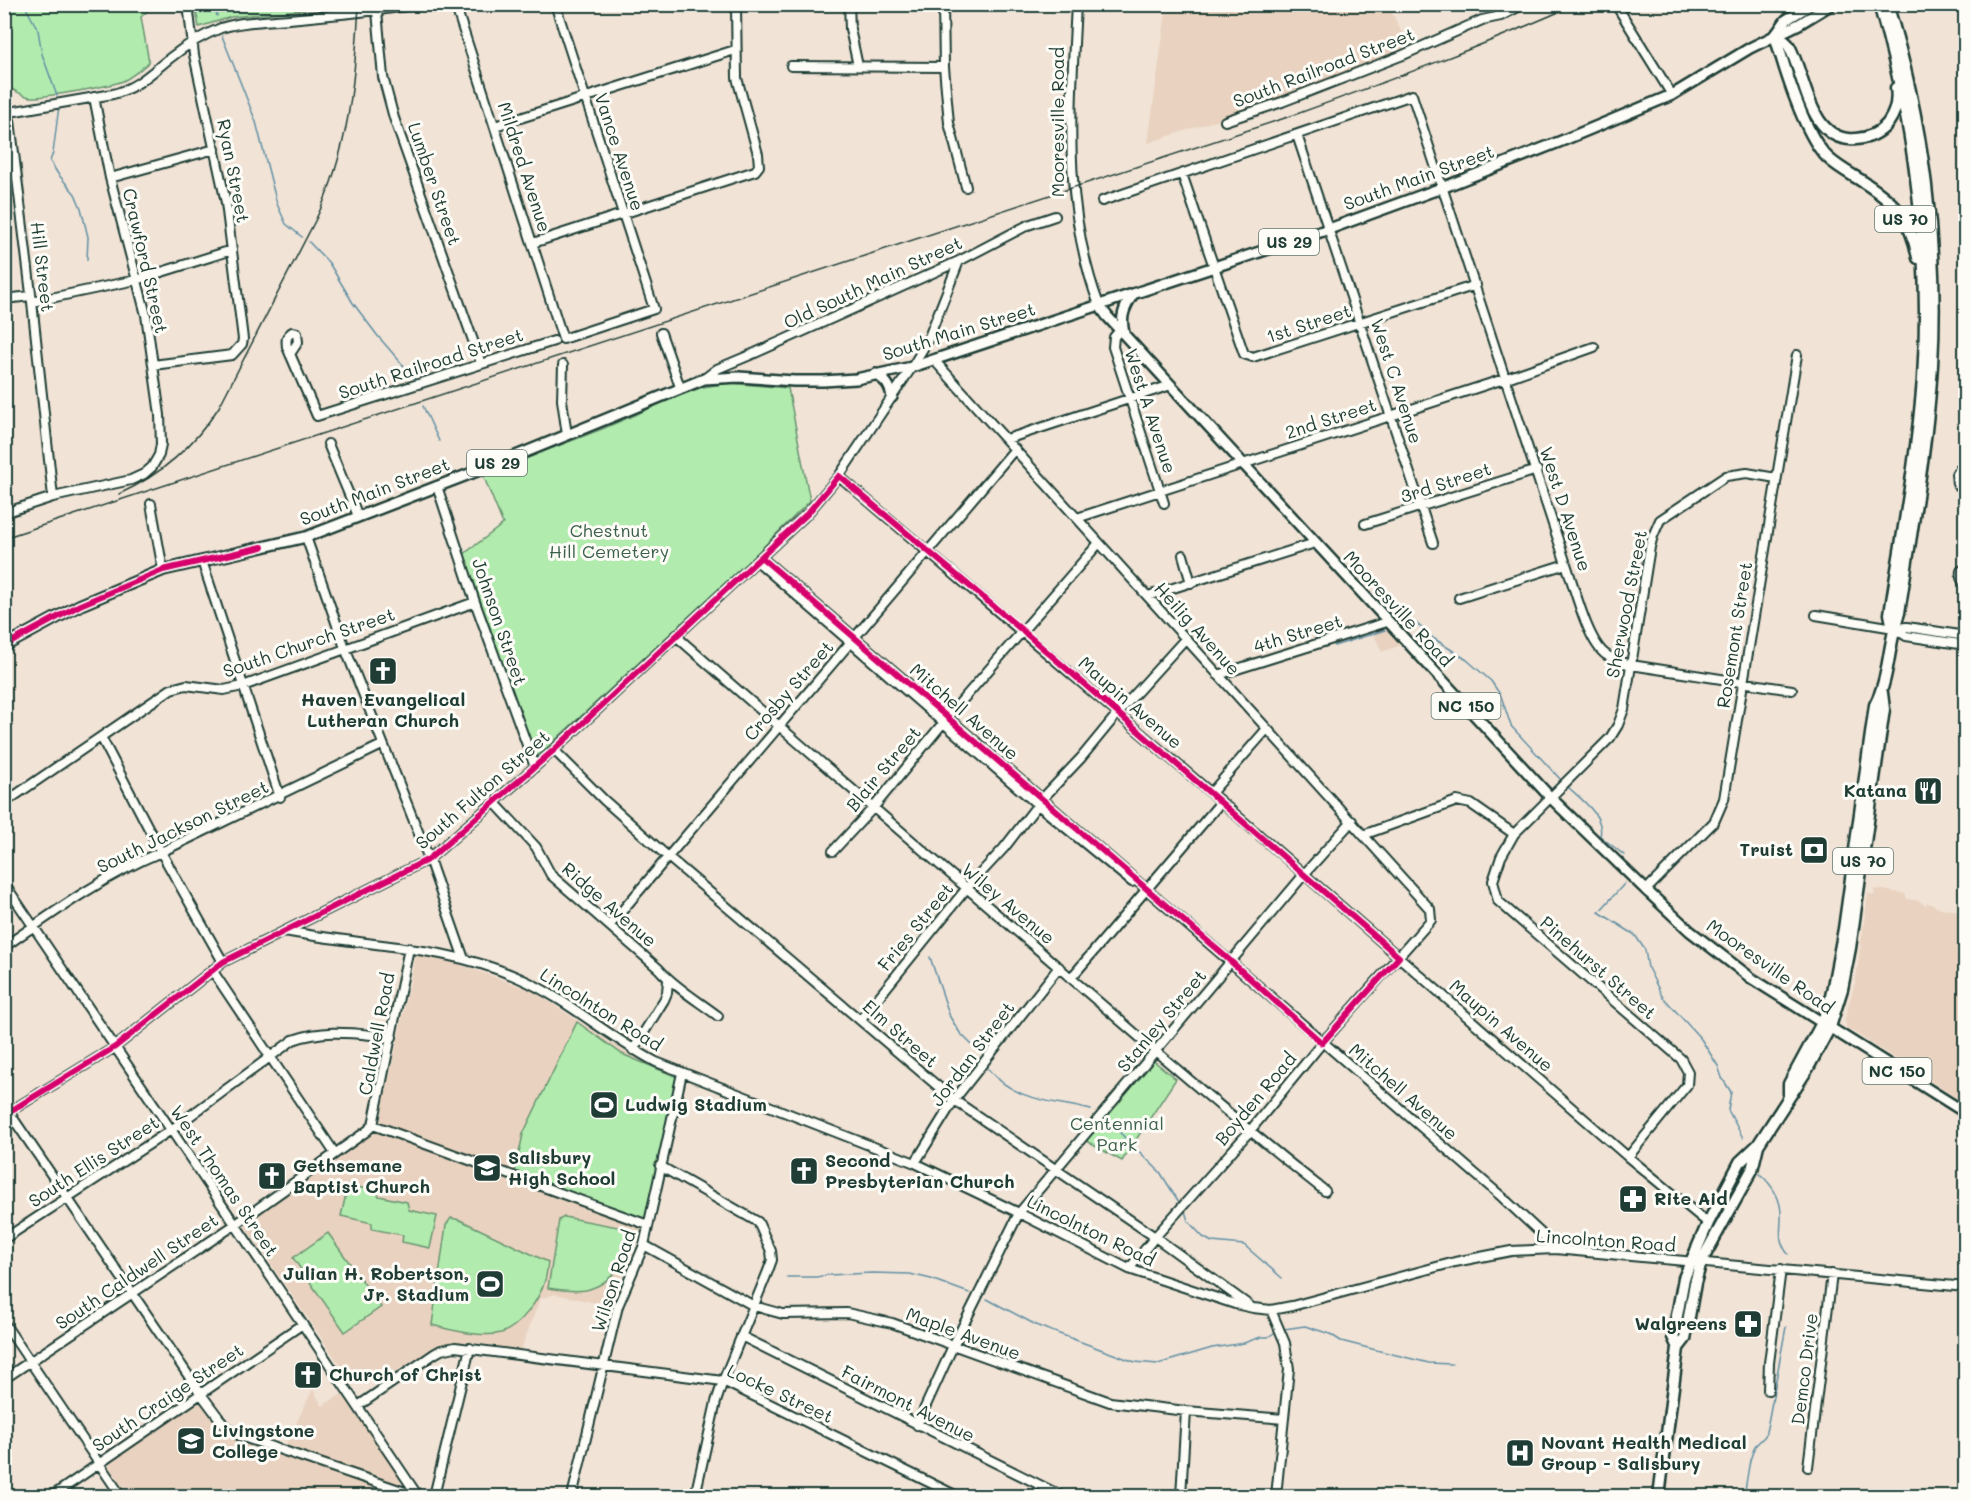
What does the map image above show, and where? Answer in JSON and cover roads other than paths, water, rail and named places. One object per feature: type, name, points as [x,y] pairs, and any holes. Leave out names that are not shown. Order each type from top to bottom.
[{"type":"highway","points":[[1879,4],[1888,22],[1910,135],[1923,236],[1923,378],[1915,450]]},
{"type":"highway","name":"US 70","points":[[1659,1497],[1678,1348],[1685,1339],[1695,1283],[1696,1262],[1708,1223],[1740,1162],[1758,1145],[1808,1068],[1842,988],[1850,948],[1884,709],[1882,693],[1899,613],[1927,418],[1932,364],[1932,263],[1927,196],[1916,118],[1888,22],[1889,4]]},
{"type":"highway","points":[[1775,35],[1788,44],[1818,121],[1841,139],[1854,140],[1868,138],[1882,130],[1896,107],[1897,92],[1888,22]]},
{"type":"highway","name":"US 70","points":[[1775,35],[1808,128],[1816,144],[1827,157],[1895,205],[1911,231],[1919,265],[1919,364],[1914,423],[1915,450],[1890,614],[1894,628]]},
{"type":"highway","name":"US 70","points":[[1696,1262],[1752,1170],[1758,1145]]},
{"type":"main road","name":"South Main Street","points":[[1775,35],[1786,20],[1812,4]]},
{"type":"main road","name":"South Main Street","points":[[4,646],[80,605],[163,570],[306,537],[704,379],[740,377],[823,381],[856,379],[912,367],[1329,229],[1444,188],[1672,95],[1832,4]]},
{"type":"main road","points":[[1122,331],[1122,315],[1133,294]]},
{"type":"main road","name":"Mooresville Road","points":[[1099,305],[1387,622],[1551,798],[1646,890],[1690,931],[1736,967],[1965,1113]]},
{"type":"main road","points":[[876,375],[887,382],[892,397]]},
{"type":"street","name":"Ryan Street","points":[[153,365],[232,355],[242,344],[243,333],[226,203],[195,61],[188,4]]},
{"type":"street","points":[[7,113],[121,92],[137,85],[193,42],[217,30],[237,24],[377,11],[421,4]]},
{"type":"street","name":"Mildred Avenue","points":[[455,4],[563,339]]},
{"type":"street","name":"Vance Avenue","points":[[555,4],[654,309],[563,339]]},
{"type":"street","points":[[849,4],[850,29],[858,66]]},
{"type":"street","points":[[943,4],[944,67],[950,123],[966,187]]},
{"type":"street","name":"Mooresville Road","points":[[1076,4],[1071,135],[1073,198],[1088,276],[1099,305]]},
{"type":"street","points":[[1496,4],[1501,16]]},
{"type":"street","name":"South Railroad Street","points":[[1225,121],[1282,102],[1404,55],[1482,20],[1501,16],[1524,4]]},
{"type":"street","points":[[533,243],[755,171],[759,166],[758,154],[737,78],[736,6]]},
{"type":"street","points":[[1618,8],[1672,95]]},
{"type":"street","name":"Lumber Street","points":[[377,11],[383,77],[390,101],[481,363]]},
{"type":"street","points":[[495,126],[735,50]]},
{"type":"street","points":[[791,66],[944,67]]},
{"type":"street","name":"West D Avenue","points":[[1297,135],[1412,95],[1507,378],[1566,564],[1597,646],[1614,660],[1631,665],[1792,690]]},
{"type":"street","name":"Crawford Street","points":[[53,497],[131,480],[144,474],[152,467],[159,455],[161,444],[146,315],[110,178],[94,97]]},
{"type":"street","name":"Hill Street","points":[[7,113],[53,497]]},
{"type":"street","points":[[1102,201],[1297,135]]},
{"type":"street","name":"West C Avenue","points":[[1297,135],[1433,543]]},
{"type":"street","points":[[110,178],[215,149]]},
{"type":"street","points":[[1182,174],[1215,268]]},
{"type":"street","name":"Old South Main Street","points":[[704,379],[717,369],[959,261],[1028,225],[1055,216]]},
{"type":"street","points":[[4,299],[31,299],[136,280],[232,250]]},
{"type":"street","name":"South Fulton Street","points":[[6,1111],[115,1047],[223,962],[429,859],[495,803],[807,514],[839,476],[912,367],[927,342],[959,261]]},
{"type":"street","name":"1st Street","points":[[1215,268],[1244,354],[1253,357],[1476,285]]},
{"type":"street","name":"West A Avenue","points":[[1122,331],[1114,337],[1113,347],[1164,503]]},
{"type":"street","points":[[661,333],[680,387]]},
{"type":"street","name":"South Railroad Street","points":[[290,352],[317,416],[554,341]]},
{"type":"street","name":"2nd Street","points":[[1077,518],[1507,378],[1594,347]]},
{"type":"street","name":"Rosemont Street","points":[[1646,890],[1714,822],[1724,799],[1797,356]]},
{"type":"street","name":"Heilig Avenue","points":[[934,360],[1186,638],[1266,730],[1352,821],[1430,909],[1431,920]]},
{"type":"street","points":[[563,365],[562,400],[567,435]]},
{"type":"street","points":[[1007,439],[1171,385]]},
{"type":"street","points":[[328,444],[357,516]]},
{"type":"street","name":"Crosby Street","points":[[610,925],[1015,449]]},
{"type":"street","points":[[1965,466],[1962,466],[1956,474],[1957,484],[1965,491]]},
{"type":"street","name":"3rd Street","points":[[1365,524],[1537,470]]},
{"type":"street","name":"Sherwood Street","points":[[1551,798],[1610,738],[1618,725],[1624,709],[1650,547],[1660,520],[1726,476],[1747,473],[1776,478]]},
{"type":"street","name":"Maupin Avenue","points":[[839,476],[1023,631],[1628,1157],[1708,1223]]},
{"type":"street","name":"Johnson Street","points":[[437,486],[535,767]]},
{"type":"street","points":[[4,513],[53,497]]},
{"type":"street","points":[[151,504],[163,570]]},
{"type":"street","points":[[306,537],[345,648],[429,859],[464,959]]},
{"type":"street","name":"Blair Street","points":[[833,851],[874,807],[1099,543]]},
{"type":"street","points":[[1148,596],[1315,543]]},
{"type":"street","points":[[1183,555],[1191,583]]},
{"type":"street","name":"Mitchell Avenue","points":[[759,559],[1040,802],[1231,962],[1502,1197],[1555,1249]]},
{"type":"street","points":[[202,561],[280,796]]},
{"type":"street","points":[[1459,598],[1566,564]]},
{"type":"street","points":[[1965,568],[1961,571],[1960,576],[1965,585]]},
{"type":"street","name":"South Church Street","points":[[4,803],[171,689],[186,685],[224,690],[243,686],[476,602]]},
{"type":"street","points":[[1816,615],[1894,628],[1907,627],[1965,636]]},
{"type":"street","name":"4th Street","points":[[1218,675],[1387,622]]},
{"type":"street","points":[[1894,628],[1906,636],[1965,645]]},
{"type":"street","name":"Wiley Avenue","points":[[676,636],[1249,1132],[1324,1191]]},
{"type":"street","name":"Fries Street","points":[[861,1019],[1040,802],[1186,638]]},
{"type":"street","points":[[1211,793],[1266,730]]},
{"type":"street","points":[[101,737],[223,962]]},
{"type":"street","name":"South Jackson Street","points":[[4,947],[108,878],[382,745]]},
{"type":"street","name":"Elm Street","points":[[554,750],[604,800],[667,856],[954,1100],[1155,1237],[1253,1308]]},
{"type":"street","name":"Pinehurst Street","points":[[1551,798],[1514,834],[1501,857],[1493,881],[1498,901],[1681,1059],[1688,1072],[1687,1085],[1628,1157]]},
{"type":"street","points":[[1363,835],[1457,801],[1471,804],[1514,834]]},
{"type":"street","points":[[1071,978],[1221,802]]},
{"type":"street","name":"Ridge Avenue","points":[[495,803],[536,847],[551,875],[659,969],[668,981],[718,1016]]},
{"type":"street","name":"Stanley Street","points":[[917,1425],[953,1346],[1019,1213],[1352,821]]},
{"type":"street","name":"West Thomas Street","points":[[4,883],[418,1496]]},
{"type":"street","name":"Boyden Road","points":[[1129,1269],[1249,1132],[1322,1043],[1431,920]]},
{"type":"street","name":"Lincolnton Road","points":[[285,931],[409,948],[464,959],[518,977],[579,1011],[633,1050],[682,1073],[915,1163],[1129,1269],[1253,1308],[1271,1310],[1455,1262],[1511,1251],[1555,1249],[1965,1287]]},
{"type":"street","name":"Caldwell Road","points":[[373,1125],[409,948]]},
{"type":"street","name":"Jordan Street","points":[[915,1163],[954,1100],[1059,967]]},
{"type":"street","points":[[212,970],[334,1152]]},
{"type":"street","points":[[633,1050],[664,1000],[668,981]]},
{"type":"street","name":"South Ellis Street","points":[[4,1239],[171,1130],[293,1040],[311,1034],[331,1032],[392,1037]]},
{"type":"street","name":"Wilson Road","points":[[572,1497],[618,1306],[644,1245],[682,1073]]},
{"type":"street","points":[[6,1111],[68,1197],[225,1426],[240,1436],[418,1496]]},
{"type":"street","points":[[373,1125],[648,1226]]},
{"type":"street","name":"South Caldwell Street","points":[[4,1379],[236,1224],[373,1125]]},
{"type":"street","points":[[660,1166],[758,1222],[768,1241],[772,1260],[716,1402],[695,1497]]},
{"type":"street","name":"Maple Avenue","points":[[644,1245],[754,1306],[783,1314],[847,1313],[867,1316],[1110,1402],[1186,1412],[1284,1419]]},
{"type":"street","points":[[1768,1390],[1769,1363],[1781,1269]]},
{"type":"street","name":"Demco Drive","points":[[1808,1467],[1832,1274]]},
{"type":"street","points":[[1271,1310],[1285,1342],[1289,1369],[1276,1497]]},
{"type":"street","points":[[4,1323],[121,1497]]},
{"type":"street","name":"South Craige Street","points":[[52,1497],[301,1325]]},
{"type":"street","name":"Fairmont Avenue","points":[[741,1336],[1062,1497]]},
{"type":"street","name":"Locke Street","points":[[358,1406],[441,1350],[455,1347],[723,1381],[957,1497]]},
{"type":"street","points":[[434,1497],[470,1348]]},
{"type":"street","points":[[1181,1497],[1186,1412]]},
{"type":"waterway","points":[[24,4],[38,30],[42,54],[57,96]]},
{"type":"waterway","points":[[214,4],[217,16]]},
{"type":"waterway","points":[[222,36],[256,122],[277,204],[286,224],[302,237]]},
{"type":"waterway","points":[[59,106],[50,161],[75,194],[81,208],[88,237],[87,260]]},
{"type":"waterway","points":[[309,242],[329,263],[353,303],[377,335],[415,379]]},
{"type":"waterway","points":[[423,406],[439,441]]},
{"type":"waterway","points":[[1416,623],[1433,638],[1467,660],[1491,681],[1501,696],[1511,726],[1561,780]]},
{"type":"waterway","points":[[1334,646],[1385,630]]},
{"type":"waterway","points":[[1568,787],[1596,815],[1601,829],[1600,836],[1624,855]]},
{"type":"waterway","points":[[1625,883],[1599,912],[1635,935],[1645,950],[1648,968],[1662,996],[1701,1039],[1718,1066],[1731,1092],[1728,1110],[1743,1138]]},
{"type":"waterway","points":[[930,957],[950,1017],[960,1033],[979,1052]]},
{"type":"waterway","points":[[988,1069],[999,1080],[1023,1094],[1049,1102],[1091,1110]]},
{"type":"waterway","points":[[1113,1126],[1160,1172],[1179,1202]]},
{"type":"waterway","points":[[1760,1174],[1771,1186],[1779,1201],[1781,1239],[1788,1254]]},
{"type":"waterway","points":[[1185,1211],[1188,1221],[1203,1237],[1212,1242],[1244,1245],[1282,1278]]},
{"type":"waterway","points":[[787,1277],[872,1273],[910,1274],[969,1293]]},
{"type":"waterway","points":[[987,1299],[1038,1326],[1135,1362],[1158,1364],[1212,1348],[1268,1337],[1274,1333]]},
{"type":"waterway","points":[[1284,1329],[1305,1326],[1330,1334],[1341,1341],[1429,1363],[1452,1364]]},
{"type":"waterway","points":[[1744,1496],[1750,1460],[1755,1446],[1765,1436],[1786,1327]]},
{"type":"railway","points":[[119,494],[163,468],[187,447],[209,421],[219,407],[316,219],[327,193],[343,141],[352,87],[359,4]]},
{"type":"railway","points":[[4,538],[1291,116],[1471,49],[1577,4]]},
{"type":"place","name":"Haven Evangelical Lutheran Church","points":[[383,671]]},
{"type":"place","name":"Katana","points":[[1928,791]]},
{"type":"place","name":"Truist","points":[[1814,850]]},
{"type":"place","name":"Ludwig Stadium","points":[[604,1105]]},
{"type":"place","name":"Salisbury High School","points":[[487,1168]]},
{"type":"place","name":"Second Presbyterian Church","points":[[804,1171]]},
{"type":"place","name":"Gethsemane Baptist Church","points":[[272,1176]]},
{"type":"place","name":"Rite Aid","points":[[1633,1199]]},
{"type":"place","name":"Julian H. Robertson, Jr. Stadium","points":[[490,1284]]},
{"type":"place","name":"Walgreens","points":[[1748,1324]]},
{"type":"place","name":"Church of Christ","points":[[308,1375]]},
{"type":"place","name":"Livingstone College","points":[[191,1441]]},
{"type":"place","name":"Novant Health Medical Group - Salisbury","points":[[1520,1453]]},
{"type":"park label","name":"Chestnut Hill Cemetery","points":[[609,541]]},
{"type":"park label","name":"Centennial Park","points":[[1117,1134]]}]
